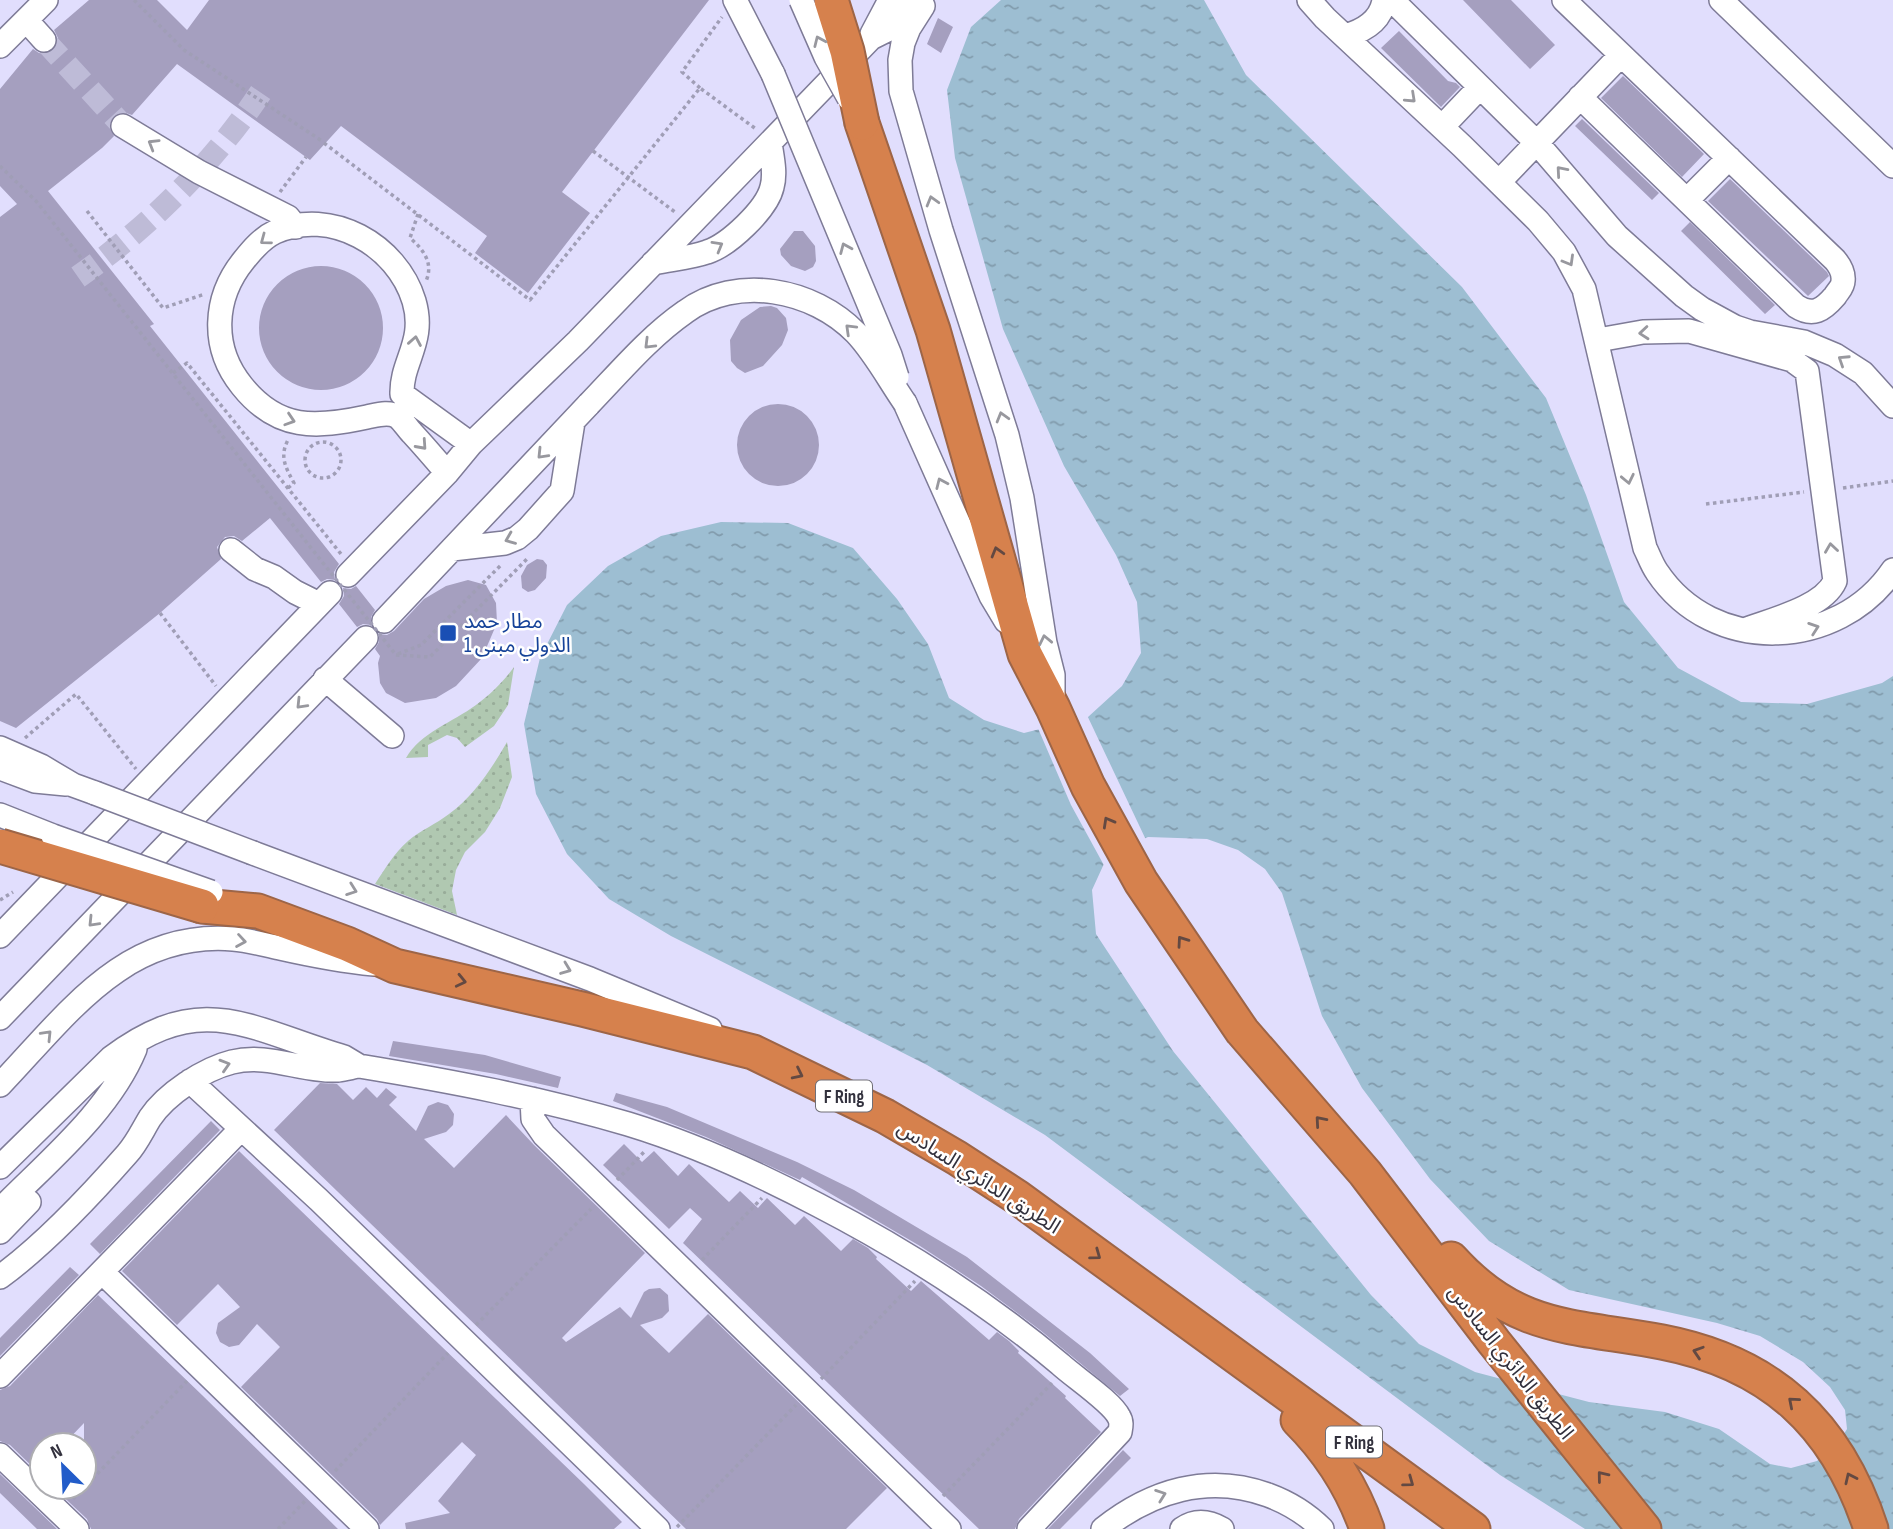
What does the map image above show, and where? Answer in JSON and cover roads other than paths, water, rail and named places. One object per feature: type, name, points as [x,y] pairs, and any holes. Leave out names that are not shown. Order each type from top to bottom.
[{"type":"highway","name":"الطريق الدائري السادس","points":[[831,0],[847,51],[862,123],[933,330],[1025,654],[1057,716],[1088,786],[1141,882],[1242,1031],[1365,1173],[1494,1342],[1644,1529]]},
{"type":"highway","name":"الطريق الدائري السادس","points":[[0,846],[258,911],[347,944],[395,966],[753,1052],[885,1116],[1017,1197],[1473,1529]]},
{"type":"highway","points":[[1365,1173],[1409,1214],[1478,1286],[1505,1306],[1534,1319],[1663,1342],[1697,1351],[1732,1364],[1780,1391],[1822,1431],[1844,1464],[1871,1529]]},
{"type":"highway","points":[[1234,1356],[1321,1443],[1345,1478],[1367,1529]]},
{"type":"lane","points":[[0,46],[46,0]]},
{"type":"lane","points":[[801,0],[826,57],[862,123]]},
{"type":"lane","points":[[871,38],[877,20],[890,0]]},
{"type":"lane","points":[[351,572],[447,473],[471,444],[578,341],[871,38],[887,30],[913,0]]},
{"type":"lane","points":[[928,0],[909,28],[903,43],[900,60],[901,91],[941,230],[1007,435],[1053,675],[1057,716]]},
{"type":"lane","points":[[1308,0],[1499,182],[1564,252],[1584,289],[1598,340],[1639,526],[1656,571],[1687,604],[1718,623],[1741,631],[1777,634],[1805,631],[1854,609],[1890,577]]},
{"type":"lane","points":[[1345,36],[1370,24],[1379,15],[1384,0]]},
{"type":"lane","points":[[1392,0],[1537,143],[1617,236],[1660,276],[1720,320],[1750,332],[1804,342],[1835,355],[1863,373],[1893,406]]},
{"type":"lane","points":[[1564,0],[1840,266],[1843,272],[1842,286],[1824,309],[1810,312],[1796,306],[1580,97]]},
{"type":"lane","points":[[1721,0],[1893,166]]},
{"type":"lane","points":[[736,3],[773,74],[890,355],[905,403],[991,596],[1025,654]]},
{"type":"lane","points":[[26,20],[44,40]]},
{"type":"lane","points":[[1499,182],[1621,55]]},
{"type":"lane","points":[[1442,127],[1480,87]]},
{"type":"lane","points":[[123,126],[199,172],[288,217],[296,227]]},
{"type":"lane","points":[[653,262],[716,249],[752,218],[768,198],[772,188],[774,178],[771,143]]},
{"type":"lane","points":[[1688,199],[1730,158]]},
{"type":"lane","points":[[447,473],[397,417],[385,414],[337,423],[292,423],[258,402],[235,377],[223,352],[219,335],[220,310],[234,272],[266,237],[281,230],[316,224],[363,237],[386,253],[402,274],[415,302],[417,317],[418,337],[402,394],[471,444]]},
{"type":"lane","points":[[1660,276],[1665,297],[1685,318],[1689,331]]},
{"type":"lane","points":[[384,621],[589,404],[663,330],[687,310],[717,296],[743,291],[764,291],[804,299],[843,321],[867,347],[905,403]]},
{"type":"lane","points":[[1598,340],[1643,332],[1689,331],[1792,360],[1803,367],[1809,379],[1835,573],[1831,589],[1811,604],[1741,631]]},
{"type":"lane","points":[[452,548],[505,542],[517,538],[528,529],[562,491],[573,422]]},
{"type":"lane","points":[[0,936],[324,599],[295,592],[274,577],[267,565],[236,546]]},
{"type":"lane","points":[[0,1018],[366,638]]},
{"type":"lane","points":[[325,679],[392,736]]},
{"type":"lane","points":[[0,748],[41,766],[73,785],[590,979],[711,1029],[753,1052]]},
{"type":"lane","points":[[0,768],[35,781],[73,785]]},
{"type":"lane","points":[[0,815],[207,899]]},
{"type":"lane","points":[[0,1084],[98,982],[131,961],[166,946],[204,937],[236,939],[344,961],[395,966]]},
{"type":"lane","points":[[0,1167],[111,1058],[173,1024],[191,1020],[222,1019],[344,1057],[359,1066]]},
{"type":"lane","points":[[3,1221],[99,1108],[125,1073],[137,1045]]},
{"type":"lane","points":[[0,1188],[137,1045]]},
{"type":"lane","points":[[54,1229],[52,1215],[58,1205],[131,1132],[190,1081],[218,1066],[246,1060],[272,1060],[338,1070],[359,1066],[434,1078],[532,1099],[655,1133],[773,1182],[854,1223],[956,1284],[1041,1348],[1116,1412],[1122,1424],[1113,1442],[1029,1529]]},
{"type":"lane","points":[[190,1081],[240,1130],[327,1207],[658,1529]]},
{"type":"lane","points":[[532,1099],[533,1119],[544,1135],[949,1529]]},
{"type":"lane","points":[[0,1279],[32,1269],[46,1259],[124,1177],[136,1159],[139,1140],[150,1117]]},
{"type":"lane","points":[[0,1376],[240,1130]]},
{"type":"lane","points":[[0,1279],[54,1229],[139,1140]]},
{"type":"lane","points":[[0,1268],[28,1233],[20,1221],[3,1221]]},
{"type":"lane","points":[[102,1272],[367,1529]]},
{"type":"lane","points":[[0,1455],[77,1529]]},
{"type":"lane","points":[[1103,1529],[1137,1505],[1163,1493],[1211,1484],[1233,1485],[1278,1499],[1298,1510],[1322,1529]]},
{"type":"lane","points":[[1182,1529],[1206,1522],[1222,1529]]},
{"type":"water","points":[[1001,0],[1204,0],[1246,75],[1462,287],[1546,398],[1586,495],[1624,602],[1678,668],[1741,702],[1807,704],[1882,683],[1893,676],[1893,1529],[1585,1529],[1500,1475],[1045,1135],[927,1065],[671,936],[609,899],[567,854],[536,794],[524,724],[540,658],[567,605],[608,566],[661,536],[721,522],[788,523],[853,548],[897,599],[928,644],[949,698],[984,720],[1024,733],[1088,717],[1122,686],[1141,653],[1137,602],[1116,555],[1064,466],[1003,329],[955,158],[947,90],[971,27]],"holes":[[[1148,837],[1207,839],[1238,850],[1265,869],[1282,893],[1322,1016],[1362,1088],[1430,1179],[1489,1241],[1569,1290],[1717,1323],[1760,1336],[1803,1362],[1830,1387],[1845,1410],[1847,1429],[1837,1445],[1817,1461],[1791,1468],[1770,1464],[1719,1429],[1665,1412],[1589,1402],[1475,1372],[1419,1344],[1371,1295],[1173,1051],[1096,934],[1092,890],[1108,855]]]},
{"type":"tunnel","points":[[44,40],[123,126]]},
{"type":"tunnel","points":[[78,277],[130,237],[179,192],[224,142],[263,89]]},
{"type":"place","name":"مطار حمد الدولي مبنى 1","points":[[448,633]]}]
